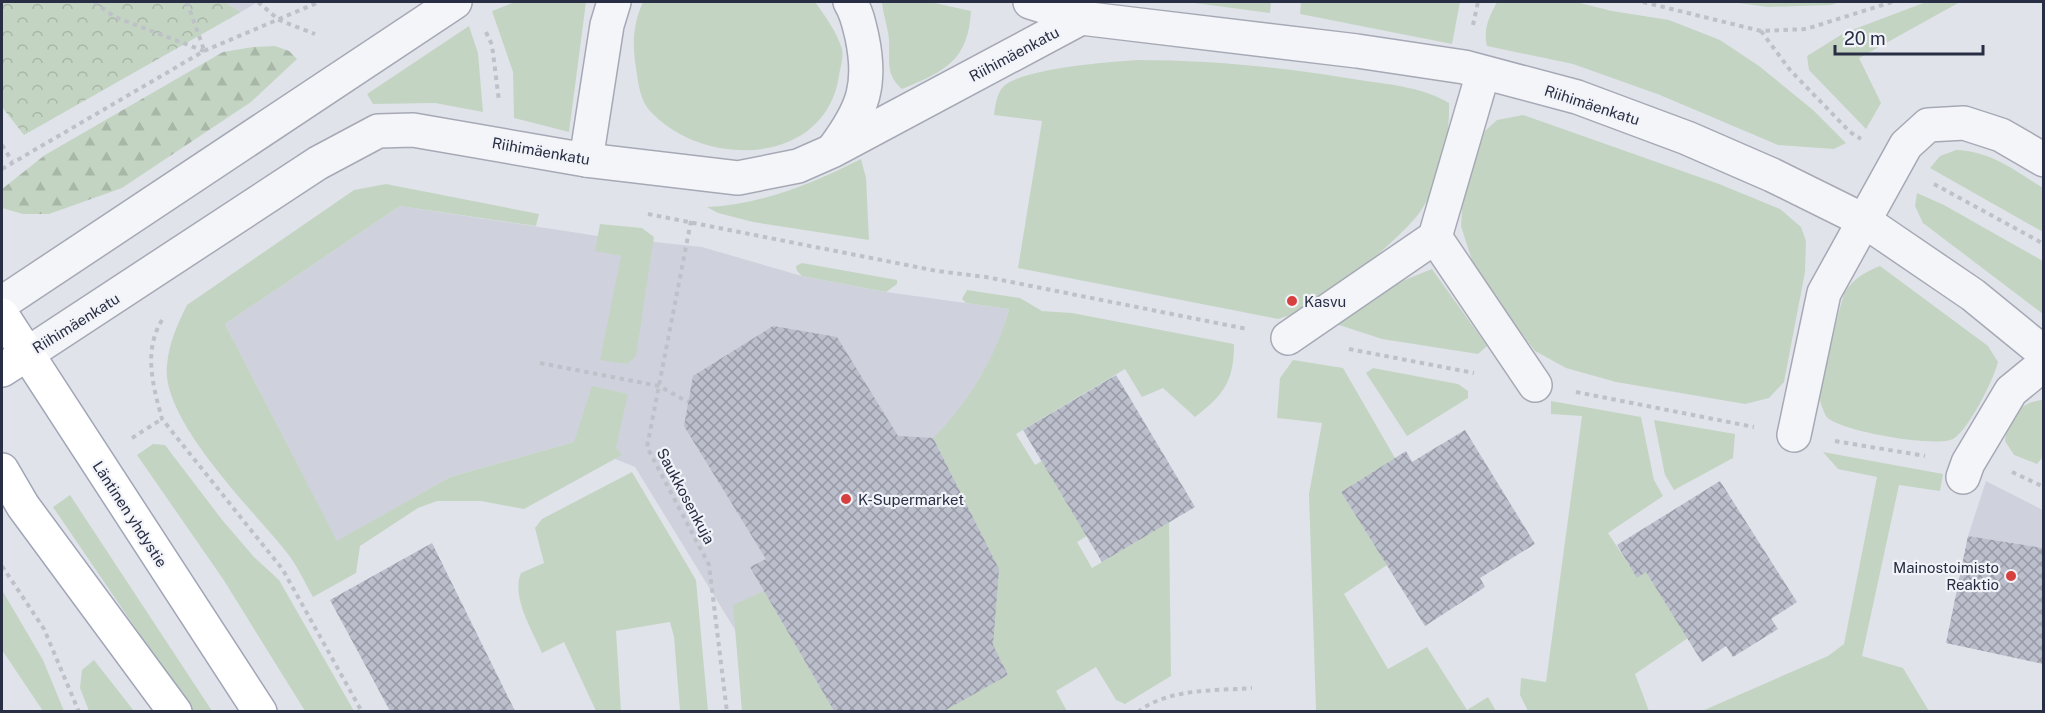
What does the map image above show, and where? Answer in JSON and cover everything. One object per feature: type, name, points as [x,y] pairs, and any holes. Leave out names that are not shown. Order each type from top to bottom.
[{"type":"main road","name":"Läntinen yhdystie","points":[[2,315],[14,362],[260,711]]},
{"type":"main road","points":[[2,470],[23,506],[175,711]]},
{"type":"street","points":[[2,303],[455,2]]},
{"type":"street","points":[[586,160],[607,25],[614,2]]},
{"type":"street","points":[[832,151],[856,118],[866,89],[867,58],[856,11],[850,2]]},
{"type":"street","name":"Riihimäenkatu","points":[[1030,2],[1081,18],[1357,51],[1483,73],[1577,97],[1687,138],[1772,175],[1863,220],[1973,295],[2043,353]]},
{"type":"street","name":"Riihimäenkatu","points":[[14,362],[318,163],[378,131],[413,130],[498,142],[586,160],[738,178],[798,166],[832,151],[1081,18]]},
{"type":"street","points":[[1288,338],[1435,237],[1483,73]]},
{"type":"street","points":[[1794,435],[1824,293],[1906,145],[1928,125],[1964,123],[2001,135],[2043,160]]},
{"type":"street","points":[[1435,237],[1535,385]]},
{"type":"street","points":[[1963,477],[1968,463],[2011,391],[2043,364]]},
{"type":"path","points":[[94,2],[115,16],[204,51]]},
{"type":"path","points":[[187,2],[204,51]]},
{"type":"path","points":[[258,2],[279,20],[315,34]]},
{"type":"path","points":[[2,169],[12,161],[204,51],[320,2]]},
{"type":"path","points":[[1643,2],[1761,31],[1806,29],[1892,2]]},
{"type":"path","points":[[485,28],[492,45],[499,86],[498,142]]},
{"type":"path","points":[[2,145],[12,161]]},
{"type":"path","name":"Saukkosenkuja","points":[[691,221],[647,447],[709,565],[727,711]]},
{"type":"path","points":[[167,311],[156,329],[150,357],[153,388],[162,419],[283,570],[362,711]]},
{"type":"path","points":[[540,363],[659,386],[688,402]]},
{"type":"path","points":[[2,566],[44,629],[79,711]]},
{"type":"path","points":[[1138,711],[1147,704],[1172,695],[1251,688]]},
{"type":"shaded area","points":[[225,2],[258,2],[241,12]]},
{"type":"shaded area","points":[[400,206],[598,236],[702,247],[802,276],[886,292],[1009,309],[972,442],[1075,657],[976,711],[785,711],[635,467],[574,442],[450,477],[337,542],[225,324]]},
{"type":"shaded area","points":[[1986,481],[2043,510],[2043,548],[1968,536]]},
{"type":"green space","points":[[2,2],[225,2],[241,12],[24,135],[2,107]]},
{"type":"green space","points":[[515,2],[586,2],[569,132],[514,118],[513,72],[492,11]]},
{"type":"green space","points":[[643,2],[815,2],[834,30],[842,52],[839,76],[829,106],[811,128],[787,142],[759,149],[729,149],[700,143],[673,130],[650,111],[640,91],[634,42],[635,26]]},
{"type":"green space","points":[[882,2],[930,2],[971,11],[965,42],[959,53],[942,70],[902,89],[891,72]]},
{"type":"green space","points":[[1187,2],[1271,2],[1270,13]]},
{"type":"green space","points":[[1301,2],[1460,2],[1452,44],[1300,14]]},
{"type":"green space","points":[[1497,2],[1576,2],[1612,11],[1669,20],[1720,40],[1759,66],[1813,110],[1846,143],[1834,149],[1778,145],[1660,95],[1573,64],[1487,46],[1488,23]]},
{"type":"green space","points":[[1731,2],[1840,2],[1831,5],[1768,7]]},
{"type":"green space","points":[[1926,2],[1960,2],[1859,58],[1881,103],[1866,129],[1809,70],[1807,56],[1844,33]]},
{"type":"green space","points":[[469,26],[478,53],[483,112],[435,103],[373,104],[367,94]]},
{"type":"green space","points":[[275,46],[289,51],[297,59],[251,102],[122,188],[49,214],[23,214],[2,208],[2,189],[45,155],[223,52]]},
{"type":"green space","points":[[1138,60],[1224,63],[1338,76],[1398,86],[1439,98],[1449,103],[1449,117],[1443,159],[1434,187],[1412,222],[1365,265],[1315,304],[1278,319],[1018,268],[1042,121],[994,115],[1000,91],[1012,81],[1027,75],[1088,64]]},
{"type":"green space","points":[[1523,115],[1719,184],[1780,209],[1801,227],[1806,241],[1805,272],[1784,382],[1769,398],[1745,404],[1616,382],[1566,368],[1535,351],[1476,273],[1461,226],[1463,196],[1485,131],[1497,120]]},
{"type":"green space","points":[[1956,150],[1969,151],[1991,158],[2012,168],[2043,188],[2043,232],[1930,168],[1940,156]]},
{"type":"green space","points":[[861,159],[866,178],[869,240],[753,222],[718,213],[707,207],[748,202],[767,197],[824,177]]},
{"type":"green space","points":[[386,184],[539,214],[536,226],[400,206],[225,324],[337,541],[450,477],[574,442],[592,386],[628,394],[616,447],[622,455],[524,509],[481,501],[437,501],[418,508],[360,546],[356,573],[313,597],[288,554],[212,464],[178,412],[169,387],[168,357],[174,334],[187,305],[354,190]]},
{"type":"green space","points":[[1917,193],[1944,205],[2043,261],[2043,314],[1923,223],[1915,206]]},
{"type":"green space","points":[[600,224],[642,228],[654,237],[636,356],[627,364],[600,360],[621,256],[595,251]]},
{"type":"green space","points":[[802,263],[897,280],[897,284],[886,292],[802,276],[796,266]]},
{"type":"green space","points":[[1880,266],[1988,346],[1998,362],[1973,416],[1953,439],[1928,441],[1887,437],[1834,422],[1826,416],[1823,410],[1820,401],[1821,392],[1845,292],[1860,276]]},
{"type":"green space","points":[[1432,269],[1487,346],[1478,354],[1382,339],[1333,323],[1387,287]]},
{"type":"green space","points":[[967,290],[1020,298],[1042,311],[1072,313],[1234,344],[1232,368],[1225,386],[1213,402],[1195,417],[1163,388],[1142,397],[1125,369],[1016,434],[1035,465],[1042,461],[1087,536],[1077,542],[1092,568],[1169,522],[1171,676],[1125,704],[1116,700],[1096,667],[1056,691],[1067,711],[944,711],[1008,674],[993,645],[999,569],[933,438],[958,411],[979,379],[997,344],[1009,309],[966,303],[962,299]]},
{"type":"green space","points":[[1293,360],[1343,368],[1395,458],[1341,492],[1387,565],[1344,594],[1388,669],[1427,647],[1467,710],[1488,697],[1496,711],[1272,712],[1316,710],[1309,494],[1322,423],[1277,418],[1280,378]]},
{"type":"green space","points":[[1373,368],[1458,384],[1468,391],[1468,398],[1407,436],[1366,373]]},
{"type":"green space","points":[[2043,400],[2043,457],[2037,464],[2014,455],[2005,441],[2009,425],[2016,413],[2028,404]]},
{"type":"green space","points":[[1551,401],[1641,417],[1654,480],[1663,496],[1608,533],[1637,577],[1646,572],[1688,638],[1635,674],[1649,711],[1528,711],[1520,695],[1521,678],[1546,682],[1582,416],[1551,414]]},
{"type":"green space","points":[[1654,420],[1735,434],[1733,458],[1674,490],[1665,475]]},
{"type":"green space","points":[[153,444],[165,445],[223,521],[254,557],[279,580],[354,711],[305,711],[223,579],[137,455]]},
{"type":"green space","points":[[1823,452],[1943,474],[1940,491],[1899,485],[1862,656],[1903,668],[1929,711],[1702,711],[1828,656],[1844,644],[1877,477],[1838,469]]},
{"type":"green space","points":[[632,472],[696,580],[708,711],[680,711],[674,637],[670,622],[616,631],[621,711],[596,711],[564,642],[542,653],[521,603],[519,582],[521,573],[544,563],[535,528],[542,519]]},
{"type":"green space","points":[[70,495],[212,711],[192,711],[53,507]]},
{"type":"green space","points":[[2,590],[43,660],[64,711],[43,711],[2,650]]},
{"type":"green space","points":[[764,591],[834,711],[742,711],[733,605]]},
{"type":"green space","points":[[94,660],[134,711],[89,711],[80,688],[82,670]]},
{"type":"building","name":"K-Supermarket","points":[[773,326],[837,337],[898,436],[933,438],[999,569],[993,645],[1008,675],[944,711],[834,711],[750,567],[766,559],[684,426],[693,376]]},
{"type":"building","points":[[1116,375],[1195,507],[1102,562],[1023,430]]},
{"type":"building","points":[[1465,430],[1535,544],[1480,578],[1485,587],[1425,626],[1341,492],[1406,451],[1412,462]]},
{"type":"building","points":[[1720,481],[1797,602],[1771,619],[1778,629],[1733,657],[1726,646],[1702,662],[1646,572],[1637,578],[1617,545]]},
{"type":"building","points":[[1968,536],[2043,548],[2043,664],[1946,643]]},
{"type":"building","points":[[432,543],[515,711],[390,711],[330,600]]},
{"type":"place","name":"Kasvu","points":[[1292,301]]},
{"type":"place","name":"K-Supermarket","points":[[846,499]]},
{"type":"place","name":"Mainostoimisto Reaktio","points":[[2011,576]]}]
